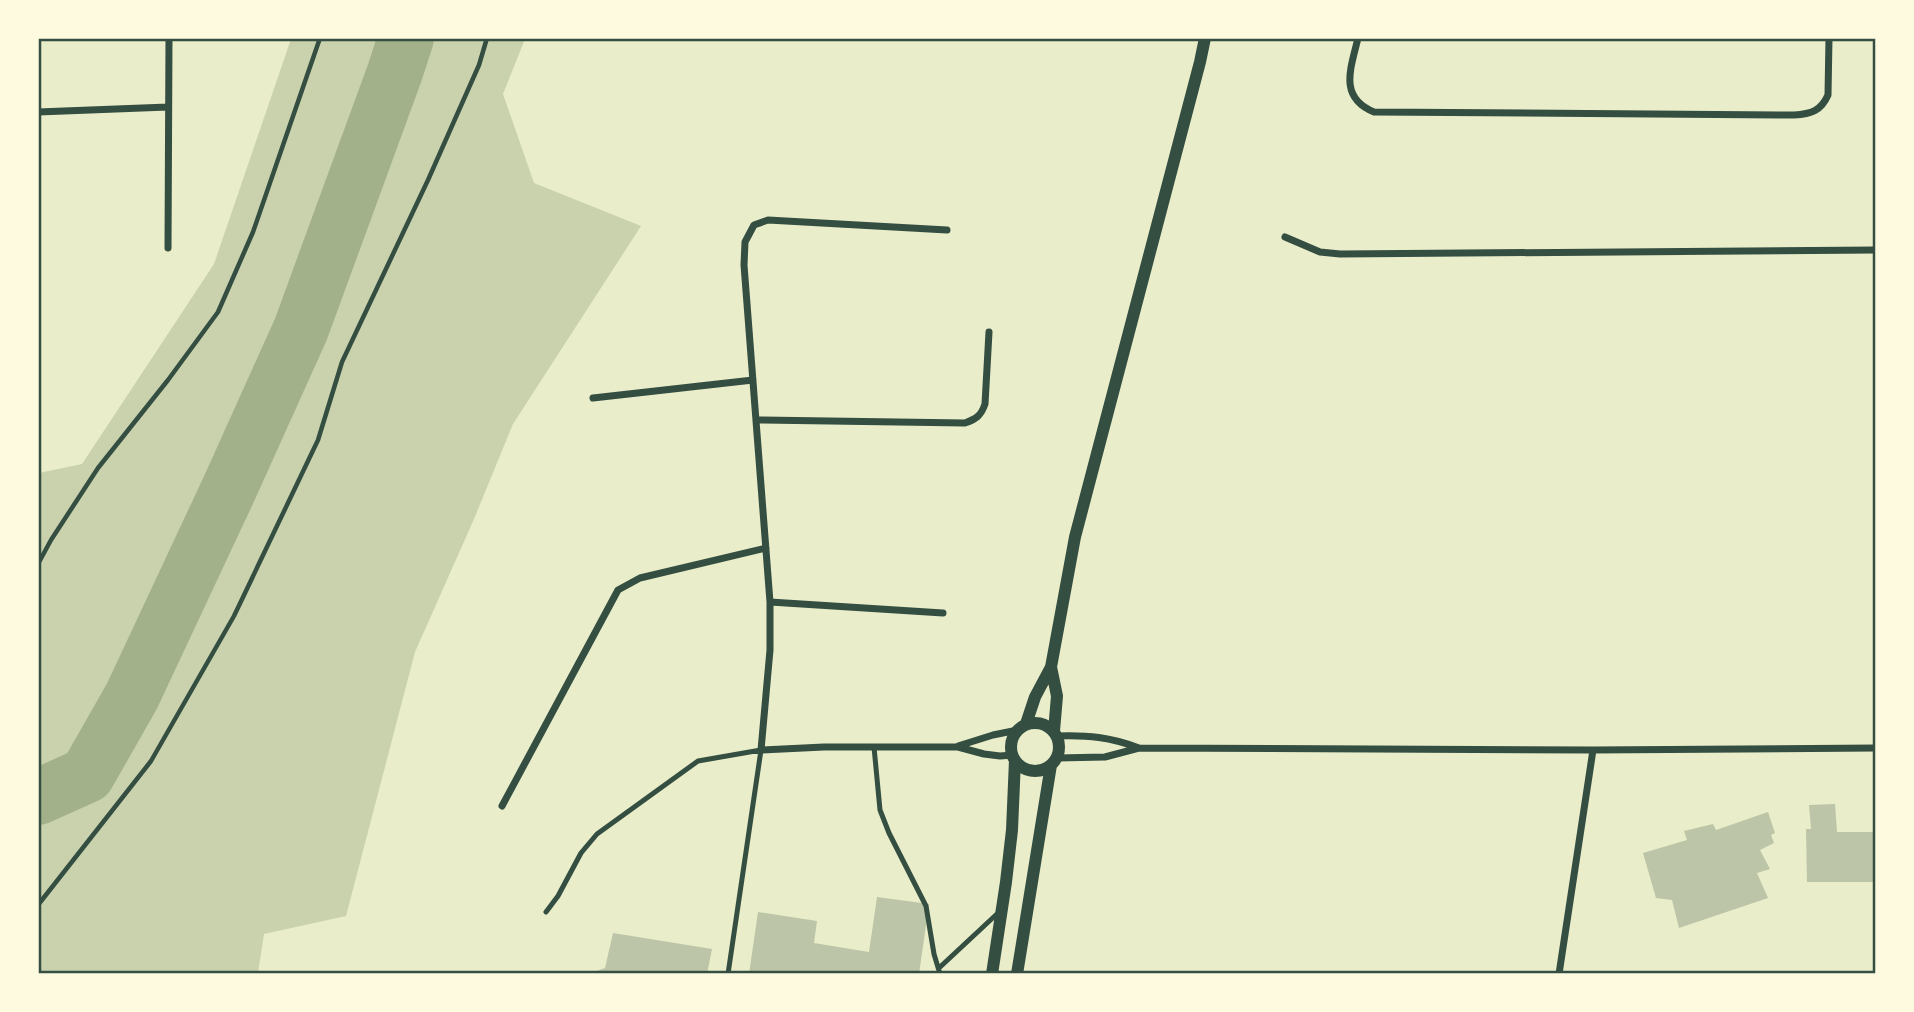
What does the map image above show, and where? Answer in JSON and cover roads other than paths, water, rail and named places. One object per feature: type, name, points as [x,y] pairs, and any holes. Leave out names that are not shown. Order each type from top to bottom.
[{"type":"street","points":[[168,248],[169,38]]},
{"type":"street","points":[[992,974],[1012,830],[1013,738],[1022,727],[1051,667],[1075,537],[1205,38]]},
{"type":"street","points":[[1358,38],[1349,79],[1350,87],[1358,102],[1374,112],[1781,115],[1806,114],[1817,111],[1825,103],[1828,95],[1829,38]]},
{"type":"street","points":[[38,112],[168,107]]},
{"type":"street","points":[[947,230],[768,220],[754,225],[745,242],[744,265],[770,603],[770,650],[761,750],[958,747],[984,754],[1014,757],[1022,767],[1042,770],[1054,761],[1105,757],[1139,748],[1875,748]]},
{"type":"street","points":[[1285,237],[1320,252],[1340,254],[1875,250]]},
{"type":"street","points":[[756,420],[965,423],[976,419],[985,404],[989,332]]},
{"type":"street","points":[[593,398],[753,380]]},
{"type":"street","points":[[502,806],[618,590],[640,578],[766,548]]},
{"type":"street","points":[[770,603],[943,613]]},
{"type":"street","points":[[1017,974],[1054,761],[1059,747],[1056,734],[1057,696],[1051,667]]},
{"type":"street","points":[[958,747],[1037,723],[1046,725],[1056,734],[1103,737],[1139,748]]},
{"type":"street","points":[[1559,974],[1593,750]]},
{"type":"lane","points":[[874,747],[880,810],[926,906],[939,971],[1001,910]]},
{"type":"lane","points":[[547,912],[581,853],[597,834],[698,761],[761,750],[728,974]]},
{"type":"waterway","points":[[38,797],[87,775],[132,696],[301,329],[406,38]]}]
